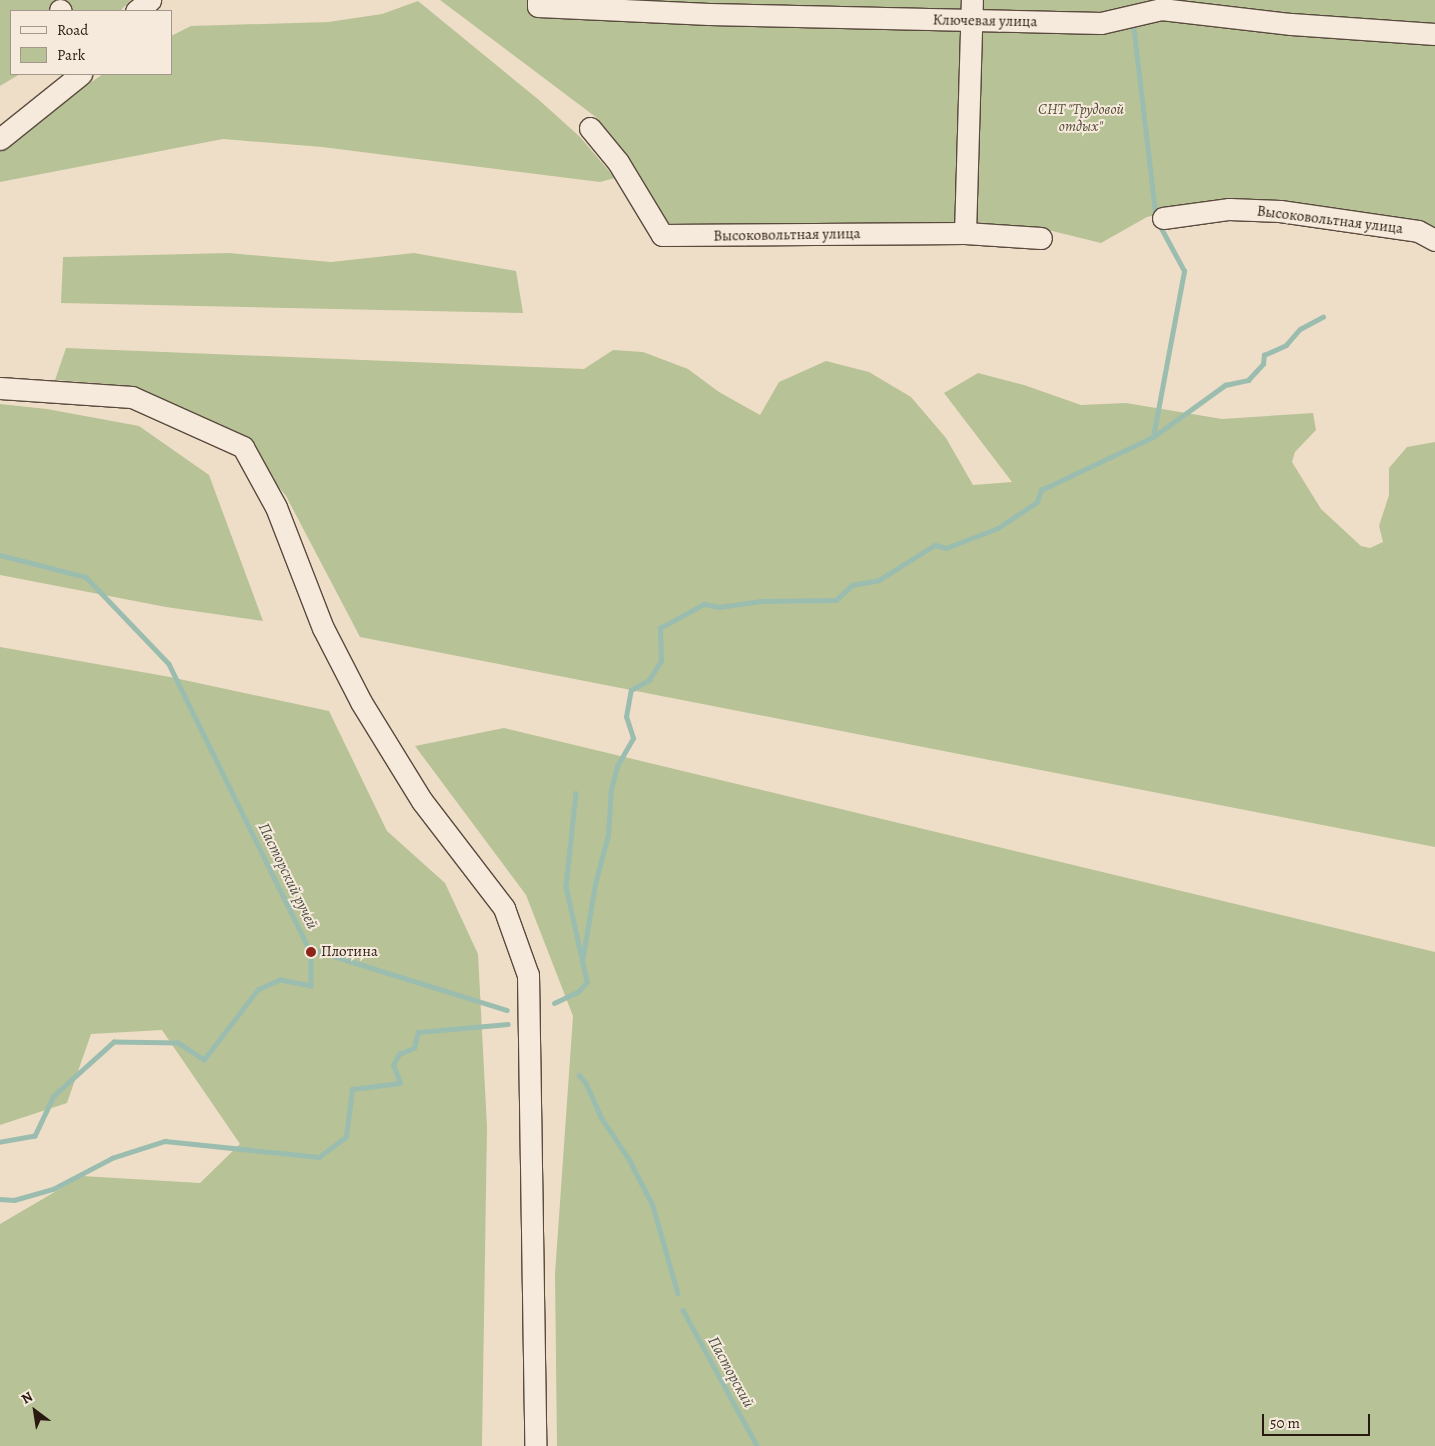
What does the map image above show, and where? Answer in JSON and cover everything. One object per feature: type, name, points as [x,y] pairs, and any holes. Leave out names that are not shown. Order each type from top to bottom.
[{"type":"street","name":"Ключевая улица","points":[[538,0],[538,6],[699,14],[972,10],[1101,23],[1161,9],[1291,24],[1435,34]]},
{"type":"street","points":[[965,233],[972,10]]},
{"type":"street","points":[[0,138],[80,75]]},
{"type":"street","name":"Высоковольтная улица","points":[[590,128],[618,162],[662,235],[965,233],[1041,238]]},
{"type":"street","name":"Высоковольтная улица","points":[[1163,218],[1229,209],[1280,211],[1418,231],[1435,240]]},
{"type":"street","points":[[0,388],[132,397],[243,447],[276,507],[323,628],[361,702],[422,801],[504,908],[528,975],[535,1446]]},
{"type":"green space","points":[[0,0],[131,0],[121,10],[10,10],[10,75],[18,75],[0,86]]},
{"type":"green space","name":"СНТ \"Трудовой отдых\"","points":[[440,0],[1435,0],[1435,232],[1192,206],[1147,217],[1101,243],[1040,228],[666,228],[614,139],[597,118]]},
{"type":"green space","points":[[418,1],[539,100],[580,137],[615,178],[600,182],[322,147],[223,139],[0,182],[0,146],[102,75],[172,75],[172,36],[191,26],[328,22],[382,14]]},
{"type":"green space","points":[[229,253],[331,262],[414,253],[516,271],[523,313],[61,303],[63,257]]},
{"type":"green space","points":[[66,348],[584,369],[613,350],[643,352],[688,369],[719,392],[760,415],[779,382],[826,361],[869,372],[911,397],[946,438],[973,485],[1012,482],[944,393],[978,373],[1024,385],[1081,405],[1126,403],[1222,419],[1313,413],[1316,430],[1295,452],[1292,462],[1321,509],[1361,546],[1370,548],[1383,542],[1379,526],[1389,495],[1389,468],[1407,447],[1435,442],[1435,847],[360,637],[286,496],[243,443],[133,386],[55,380]]},
{"type":"green space","points":[[0,404],[47,409],[139,426],[209,475],[263,621],[166,607],[0,575]]},
{"type":"green space","points":[[0,647],[170,677],[329,711],[387,831],[445,883],[478,954],[487,1127],[482,1446],[0,1446],[0,1224],[82,1176],[200,1183],[240,1144],[162,1030],[91,1034],[67,1103],[0,1125]]},
{"type":"green space","points":[[504,728],[1435,952],[1435,1446],[557,1446],[555,1274],[573,1016],[526,895],[415,746]]},
{"type":"waterway","points":[[1133,20],[1156,216]]},
{"type":"waterway","points":[[554,1003],[578,992],[587,982],[582,962],[595,884],[608,835],[611,789],[617,766],[633,738],[626,717],[631,690],[649,680],[661,661],[660,628],[704,604],[719,607],[761,601],[836,600],[852,585],[879,580],[935,545],[946,548],[998,528],[1037,502],[1041,490],[1153,437],[1184,271],[1158,223]]},
{"type":"waterway","points":[[1153,437],[1225,385],[1248,380],[1263,364],[1264,355],[1286,345],[1300,329],[1323,317]]},
{"type":"waterway","name":"Пасторский ручей","points":[[0,555],[86,577],[169,664],[311,952],[311,986],[280,980],[258,990],[204,1060],[178,1043],[114,1042],[54,1096],[35,1136],[0,1142]]},
{"type":"waterway","points":[[576,793],[566,886],[582,959]]},
{"type":"waterway","points":[[311,949],[507,1010]]},
{"type":"waterway","points":[[0,1199],[14,1200],[53,1189],[112,1158],[165,1141],[319,1157],[346,1137],[352,1089],[400,1083],[393,1065],[399,1054],[414,1048],[418,1032],[508,1024]]},
{"type":"waterway","points":[[579,1075],[586,1083],[601,1117],[629,1159],[653,1206],[678,1294]]},
{"type":"waterway","name":"Пасторский","points":[[683,1310],[757,1446]]},
{"type":"place","name":"Плотина","points":[[311,952]]}]
